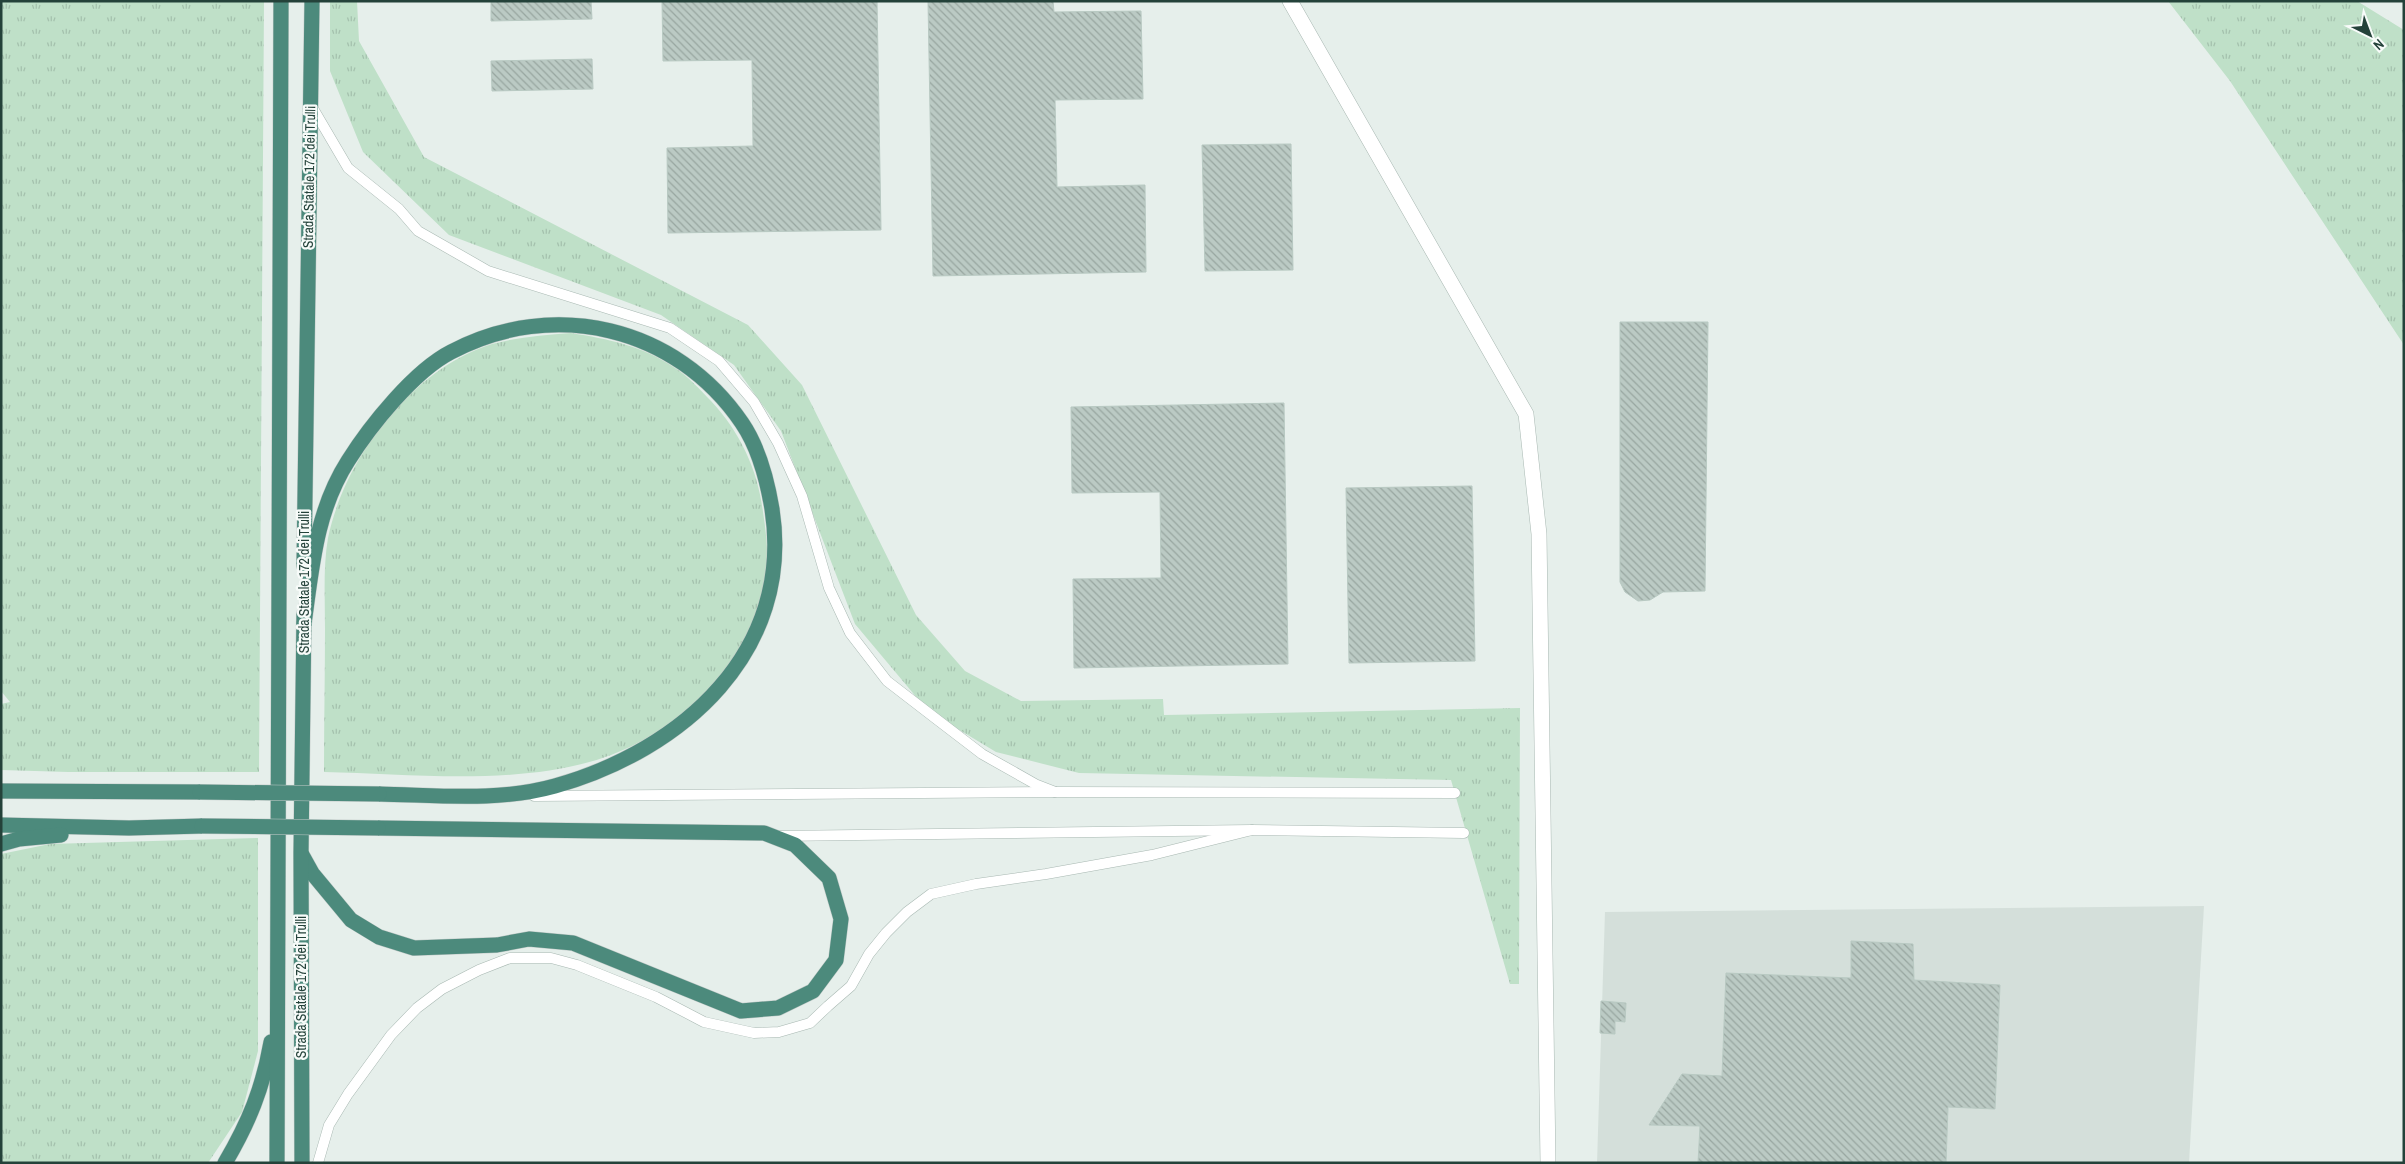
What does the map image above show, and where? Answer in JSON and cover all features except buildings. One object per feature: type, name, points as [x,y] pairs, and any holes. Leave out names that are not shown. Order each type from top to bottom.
[{"type":"highway","name":"Strada Statale 172 dei Trulli","points":[[277,1163],[281,1]]},
{"type":"highway","name":"Strada Statale 172 dei Trulli","points":[[302,1163],[301,853],[312,1]]},
{"type":"highway","points":[[1,791],[508,796],[555,786],[618,762],[663,738],[717,693],[741,661],[760,625],[771,591],[776,556],[768,481],[757,452],[742,423],[715,392],[681,362],[654,346],[619,331],[570,323],[532,326],[487,336],[448,353],[414,380],[381,416],[347,462],[325,505],[316,536],[304,624]]},
{"type":"highway","points":[[1,825],[129,828],[202,826],[764,833],[795,846],[829,878],[841,919],[836,960],[813,991],[778,1008],[741,1011],[573,944],[529,939],[497,945],[414,948],[379,937],[351,920],[312,873],[301,853]]},
{"type":"highway","points":[[1,844],[19,839],[129,828]]},
{"type":"highway","points":[[225,1163],[256,1105],[264,1077],[278,999]]},
{"type":"street","points":[[1290,1],[1526,414],[1538,534],[1548,1163]]},
{"type":"lane","points":[[310,102],[348,168],[399,209],[418,231],[488,271],[670,328],[719,360],[754,402],[778,443],[802,496],[829,588],[850,633],[888,681],[951,730],[982,754],[1037,785],[1055,792]]},
{"type":"lane","points":[[508,796],[1055,792],[1455,793]]},
{"type":"lane","points":[[771,836],[1252,830],[1464,833]]},
{"type":"lane","points":[[318,1163],[329,1125],[348,1094],[391,1035],[417,1008],[442,989],[480,970],[510,958],[551,958],[578,965],[656,998],[704,1022],[754,1033],[779,1032],[810,1023],[840,996],[851,986],[869,954],[886,933],[907,912],[932,894],[976,884],[1046,874],[1152,855],[1252,830]]},
{"type":"shaded area","points":[[2204,906],[2189,1163],[1597,1163],[1605,912]]},
{"type":"green space","points":[[1,1],[264,1],[259,772],[1,770],[1,704],[10,702],[1,691]]},
{"type":"green space","points":[[330,1],[357,1],[359,41],[424,157],[748,325],[802,385],[916,615],[965,671],[1021,701],[1163,699],[1164,715],[1520,708],[1519,984],[1510,984],[1451,780],[1079,773],[996,752],[928,711],[855,624],[781,431],[734,365],[661,315],[449,235],[363,152],[330,71]]},
{"type":"green space","points":[[2168,1],[2357,1],[2404,30],[2404,345],[2230,81]]},
{"type":"green space","points":[[571,333],[625,344],[663,360],[680,371],[711,401],[739,439],[752,467],[761,496],[767,548],[767,569],[762,599],[751,628],[735,656],[691,706],[666,726],[639,743],[611,755],[578,765],[507,775],[433,776],[324,772],[325,560],[328,538],[337,507],[350,477],[366,448],[386,420],[409,395],[435,373],[463,356],[492,344],[521,338]]},
{"type":"green space","points":[[258,838],[258,1051],[242,1112],[208,1163],[1,1163],[1,854],[50,844]]}]
